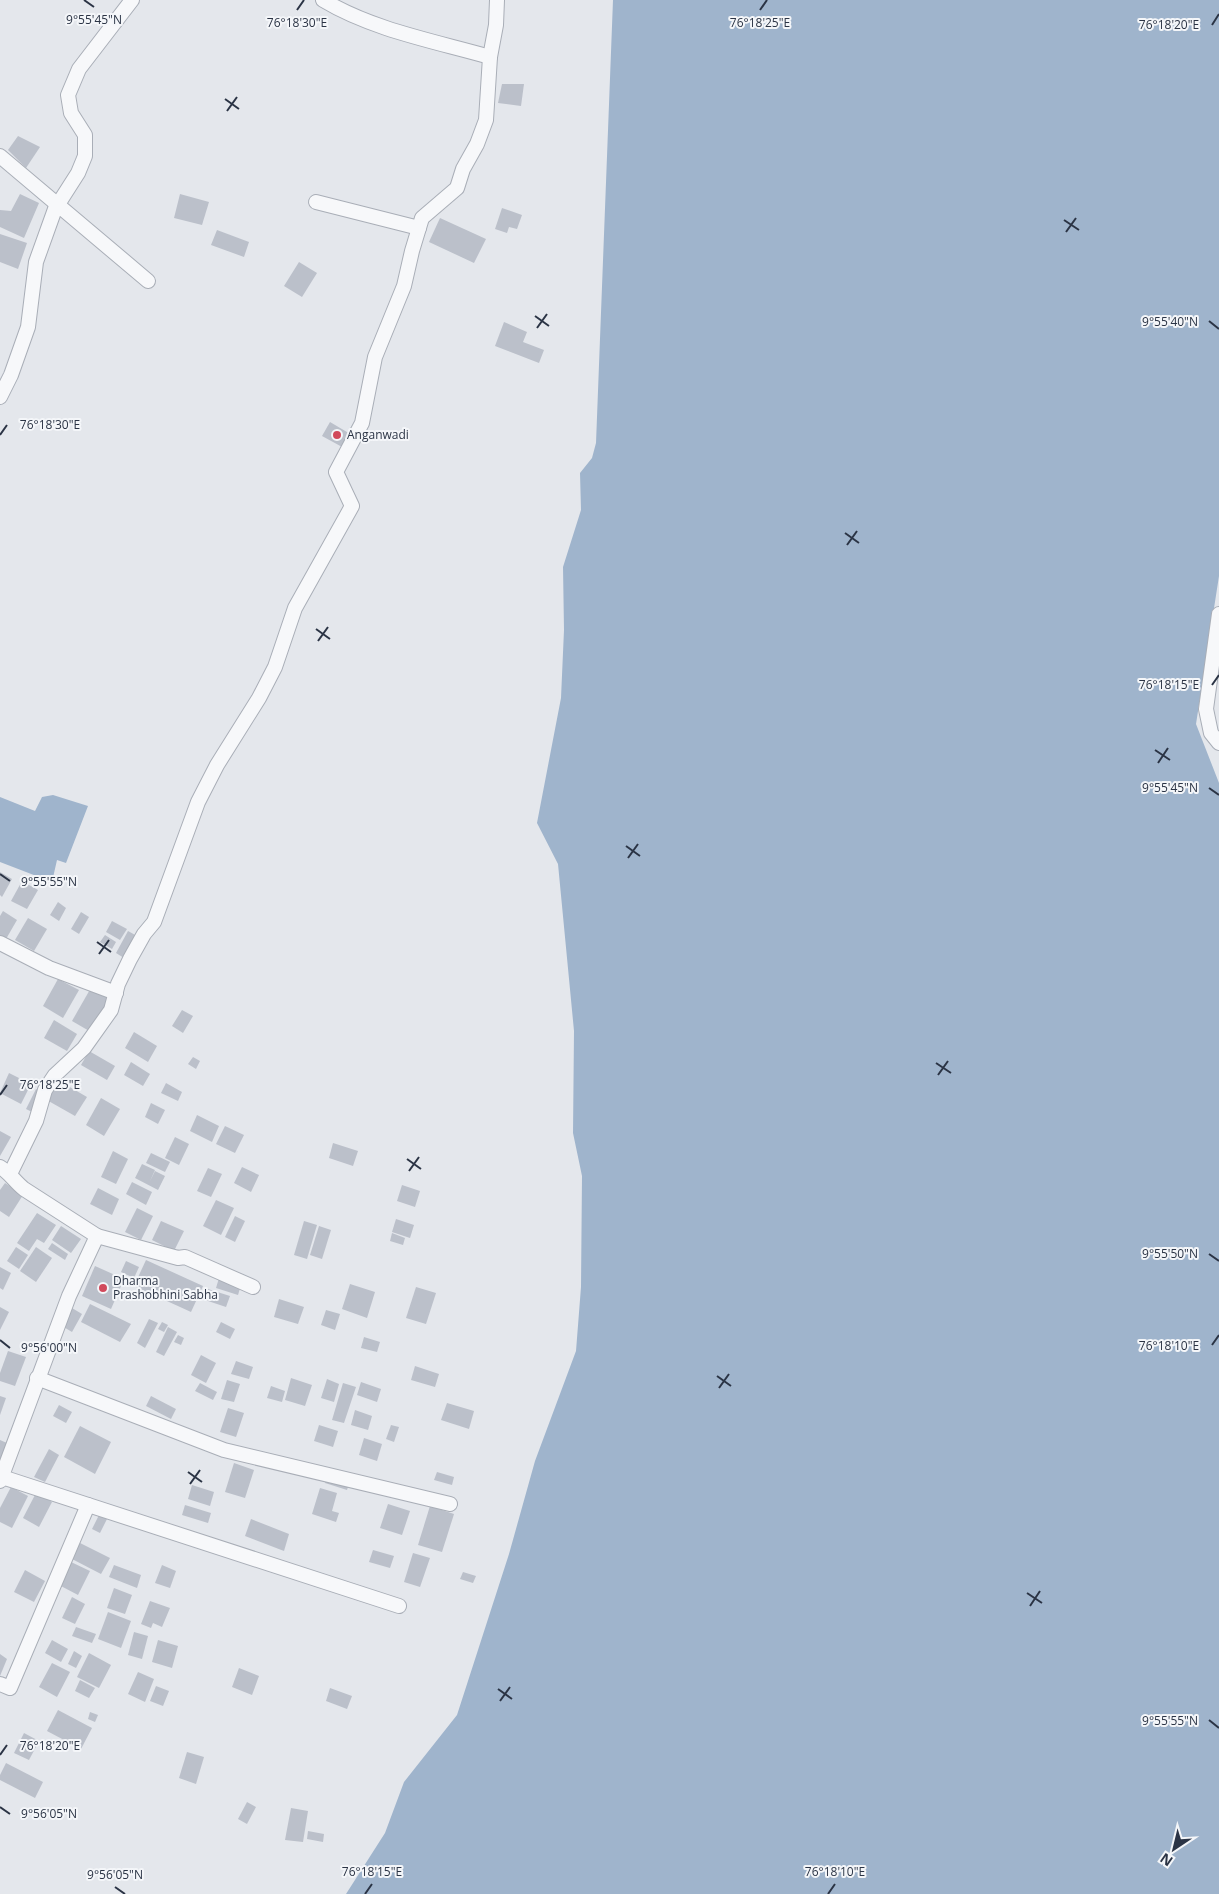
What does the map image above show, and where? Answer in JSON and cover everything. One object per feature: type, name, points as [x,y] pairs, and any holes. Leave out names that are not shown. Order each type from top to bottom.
[{"type":"street","points":[[0,398],[11,375],[28,327],[36,262],[58,205],[78,173],[85,156],[85,135],[71,113],[68,95],[79,69],[132,0]]},
{"type":"street","points":[[323,0],[343,12],[372,24],[490,57]]},
{"type":"street","points":[[253,1287],[185,1257],[178,1258],[97,1236],[24,1190],[5,1170],[36,1121],[45,1090],[55,1075],[94,1036],[111,1010],[130,959],[144,934],[154,922],[198,802],[218,765],[260,698],[275,667],[295,608],[352,506],[336,472],[362,423],[375,357],[404,286],[422,218],[457,188],[463,169],[478,144],[486,120],[490,57],[496,25],[497,0]]},
{"type":"street","points":[[0,156],[148,280]]},
{"type":"street","points":[[316,202],[419,228]]},
{"type":"street","points":[[1219,614],[1206,709],[1211,733],[1219,743]]},
{"type":"street","points":[[0,943],[49,968],[116,993]]},
{"type":"street","points":[[97,1236],[68,1296],[1,1479],[88,1505],[399,1606]]},
{"type":"street","points":[[37,1378],[224,1450],[450,1504]]},
{"type":"street","points":[[0,1684],[10,1688],[88,1505]]},
{"type":"water","points":[[613,0],[1219,0],[1219,576],[1196,724],[1219,783],[1219,1894],[346,1894],[385,1833],[404,1782],[457,1715],[509,1554],[535,1461],[576,1351],[581,1287],[582,1176],[573,1133],[574,1031],[558,864],[537,823],[561,698],[564,630],[563,567],[581,510],[580,473],[592,458],[596,443]]},
{"type":"water","points":[[53,795],[88,806],[66,863],[57,860],[52,882],[0,862],[0,797],[35,811],[42,797]]},
{"type":"building","points":[[502,84],[524,84],[521,106],[498,103]]},
{"type":"building","points":[[18,136],[40,147],[26,168],[8,150]]},
{"type":"building","points":[[20,194],[39,203],[24,238],[0,227],[0,210],[11,211]]},
{"type":"building","points":[[180,194],[209,202],[202,225],[174,218]]},
{"type":"building","points":[[502,208],[522,215],[517,229],[509,227],[507,233],[495,229]]},
{"type":"building","points":[[440,218],[486,239],[474,263],[429,242]]},
{"type":"building","points":[[217,230],[249,242],[244,257],[211,245]]},
{"type":"building","points":[[0,234],[27,243],[18,269],[0,262]]},
{"type":"building","points":[[299,262],[317,273],[302,297],[284,286]]},
{"type":"building","points":[[504,322],[527,332],[523,342],[544,350],[539,363],[495,346]]},
{"type":"building","name":"Anganwadi","points":[[330,422],[352,435],[344,448],[322,436]]},
{"type":"building","points":[[0,872],[12,879],[2,897],[0,895]]},
{"type":"building","points":[[22,881],[38,890],[27,909],[11,901]]},
{"type":"building","points":[[58,902],[66,908],[59,921],[50,915]]},
{"type":"building","points":[[3,911],[17,920],[6,939],[0,935],[0,916]]},
{"type":"building","points":[[81,912],[89,917],[79,934],[71,929]]},
{"type":"building","points":[[28,918],[47,929],[34,951],[15,940]]},
{"type":"building","points":[[112,921],[127,929],[120,940],[106,932]]},
{"type":"building","points":[[128,931],[137,936],[124,958],[116,953]]},
{"type":"building","points":[[105,935],[116,942],[112,949],[100,942]]},
{"type":"building","points":[[58,979],[79,990],[63,1018],[43,1006]]},
{"type":"building","points":[[92,986],[111,997],[91,1032],[72,1021]]},
{"type":"building","points":[[182,1010],[193,1016],[183,1033],[172,1026]]},
{"type":"building","points":[[54,1020],[77,1034],[67,1051],[44,1038]]},
{"type":"building","points":[[134,1032],[157,1046],[148,1062],[125,1048]]},
{"type":"building","points":[[89,1051],[115,1066],[107,1080],[81,1065]]},
{"type":"building","points":[[193,1057],[200,1061],[196,1069],[188,1064]]},
{"type":"building","points":[[131,1062],[150,1074],[143,1086],[124,1075]]},
{"type":"building","points":[[9,1073],[31,1084],[21,1104],[0,1093]]},
{"type":"building","points":[[56,1079],[87,1097],[75,1116],[45,1099]]},
{"type":"building","points":[[166,1083],[182,1092],[178,1101],[161,1093]]},
{"type":"building","points":[[36,1089],[42,1092],[32,1112],[26,1109]]},
{"type":"building","points":[[101,1098],[120,1109],[104,1136],[86,1125]]},
{"type":"building","points":[[151,1103],[165,1110],[158,1124],[145,1117]]},
{"type":"building","points":[[197,1115],[219,1126],[212,1142],[190,1131]]},
{"type":"building","points":[[225,1126],[244,1135],[235,1153],[216,1144]]},
{"type":"building","points":[[0,1131],[11,1137],[0,1156]]},
{"type":"building","points":[[175,1137],[189,1144],[179,1165],[165,1158]]},
{"type":"building","points":[[333,1143],[358,1151],[353,1166],[329,1158]]},
{"type":"building","points":[[113,1151],[128,1159],[116,1184],[101,1177]]},
{"type":"building","points":[[151,1153],[170,1162],[165,1172],[146,1163]]},
{"type":"building","points":[[142,1164],[155,1170],[150,1181],[155,1171],[165,1176],[158,1190],[135,1178]]},
{"type":"building","points":[[242,1167],[259,1175],[251,1192],[234,1183]]},
{"type":"building","points":[[208,1168],[222,1174],[211,1197],[197,1191]]},
{"type":"building","points":[[132,1182],[152,1192],[146,1205],[126,1194]]},
{"type":"building","points":[[5,1183],[23,1195],[9,1217],[0,1211],[0,1190]]},
{"type":"building","points":[[402,1185],[420,1191],[415,1207],[397,1201]]},
{"type":"building","points":[[98,1188],[119,1199],[112,1215],[90,1204]]},
{"type":"building","points":[[216,1200],[234,1208],[221,1235],[203,1226]]},
{"type":"building","points":[[137,1208],[153,1216],[141,1240],[125,1232]]},
{"type":"building","points":[[37,1213],[56,1225],[44,1243],[37,1239],[29,1251],[17,1243]]},
{"type":"building","points":[[235,1216],[245,1221],[235,1242],[225,1237]]},
{"type":"building","points":[[396,1219],[414,1225],[410,1238],[392,1232]]},
{"type":"building","points":[[161,1221],[184,1231],[174,1251],[152,1240]]},
{"type":"building","points":[[304,1221],[317,1225],[307,1259],[294,1255]]},
{"type":"building","points":[[61,1226],[81,1239],[71,1253],[52,1240]]},
{"type":"building","points":[[319,1226],[331,1230],[322,1259],[310,1255]]},
{"type":"building","points":[[392,1233],[405,1238],[403,1245],[390,1241]]},
{"type":"building","points":[[52,1243],[68,1254],[65,1260],[48,1249]]},
{"type":"building","points":[[16,1247],[28,1255],[19,1269],[7,1261]]},
{"type":"building","points":[[36,1247],[52,1258],[36,1282],[20,1271]]},
{"type":"building","points":[[146,1260],[203,1286],[191,1312],[134,1286]]},
{"type":"building","points":[[126,1261],[139,1267],[134,1278],[121,1272]]},
{"type":"building","name":"Dharma Prashobhini Sabha","points":[[95,1266],[124,1279],[111,1309],[82,1296]]},
{"type":"building","points":[[0,1267],[11,1273],[3,1290],[0,1288]]},
{"type":"building","points":[[219,1278],[241,1285],[238,1295],[216,1288]]},
{"type":"building","points":[[350,1284],[375,1292],[367,1318],[342,1309]]},
{"type":"building","points":[[416,1287],[436,1293],[426,1324],[406,1318]]},
{"type":"building","points":[[208,1289],[230,1296],[226,1307],[205,1300]]},
{"type":"building","points":[[279,1299],[304,1307],[298,1324],[274,1317]]},
{"type":"building","points":[[90,1304],[131,1324],[120,1342],[81,1322]]},
{"type":"building","points":[[0,1307],[9,1312],[0,1330]]},
{"type":"building","points":[[72,1308],[82,1314],[72,1332],[62,1326]]},
{"type":"building","points":[[326,1310],[340,1314],[335,1330],[321,1325]]},
{"type":"building","points":[[149,1319],[158,1323],[145,1348],[137,1343]]},
{"type":"building","points":[[162,1322],[168,1325],[164,1332],[158,1329]]},
{"type":"building","points":[[221,1322],[235,1329],[230,1339],[216,1332]]},
{"type":"building","points":[[168,1327],[177,1332],[164,1356],[156,1352]]},
{"type":"building","points":[[178,1335],[184,1338],[181,1345],[174,1342]]},
{"type":"building","points":[[364,1337],[380,1342],[377,1352],[361,1348]]},
{"type":"building","points":[[8,1351],[26,1357],[15,1386],[0,1381],[0,1373]]},
{"type":"building","points":[[201,1355],[216,1363],[206,1383],[191,1375]]},
{"type":"building","points":[[236,1361],[253,1367],[249,1379],[231,1374]]},
{"type":"building","points":[[415,1366],[439,1374],[435,1387],[411,1380]]},
{"type":"building","points":[[291,1378],[312,1385],[305,1406],[285,1400]]},
{"type":"building","points":[[327,1379],[339,1384],[334,1402],[321,1398]]},
{"type":"building","points":[[227,1380],[240,1384],[234,1402],[221,1399]]},
{"type":"building","points":[[361,1382],[381,1389],[377,1402],[357,1395]]},
{"type":"building","points":[[200,1383],[217,1392],[213,1400],[195,1391]]},
{"type":"building","points":[[343,1383],[356,1387],[344,1423],[332,1420]]},
{"type":"building","points":[[271,1386],[285,1391],[282,1402],[267,1398]]},
{"type":"building","points":[[0,1396],[6,1398],[0,1415]]},
{"type":"building","points":[[151,1396],[176,1409],[171,1419],[146,1406]]},
{"type":"building","points":[[447,1403],[474,1411],[469,1429],[441,1420]]},
{"type":"building","points":[[59,1405],[72,1412],[66,1423],[53,1416]]},
{"type":"building","points":[[228,1408],[244,1413],[236,1437],[220,1432]]},
{"type":"building","points":[[355,1410],[372,1416],[368,1430],[351,1425]]},
{"type":"building","points":[[319,1425],[338,1431],[333,1447],[314,1441]]},
{"type":"building","points":[[391,1425],[399,1427],[394,1442],[386,1439]]},
{"type":"building","points":[[80,1426],[111,1442],[95,1474],[64,1457]]},
{"type":"building","points":[[364,1438],[382,1444],[377,1461],[359,1455]]},
{"type":"building","points":[[0,1440],[7,1443],[0,1460]]},
{"type":"building","points":[[49,1449],[59,1455],[45,1482],[34,1477]]},
{"type":"building","points":[[234,1463],[254,1470],[245,1498],[225,1492]]},
{"type":"building","points":[[437,1472],[454,1477],[452,1485],[434,1480]]},
{"type":"building","points":[[327,1477],[349,1484],[347,1490],[325,1483]]},
{"type":"building","points":[[192,1485],[214,1492],[210,1506],[188,1499]]},
{"type":"building","points":[[11,1487],[28,1496],[12,1528],[0,1522],[0,1508]]},
{"type":"building","points":[[320,1488],[337,1493],[332,1511],[339,1513],[336,1522],[312,1514]]},
{"type":"building","points":[[36,1493],[52,1502],[39,1527],[23,1518]]},
{"type":"building","points":[[388,1504],[410,1511],[402,1535],[380,1528]]},
{"type":"building","points":[[185,1505],[211,1513],[208,1523],[182,1515]]},
{"type":"building","points":[[430,1506],[454,1514],[442,1552],[418,1545]]},
{"type":"building","points":[[99,1515],[107,1519],[100,1533],[92,1529]]},
{"type":"building","points":[[251,1519],[289,1534],[284,1551],[245,1536]]},
{"type":"building","points":[[80,1543],[110,1558],[101,1574],[72,1559]]},
{"type":"building","points":[[373,1550],[394,1556],[390,1568],[369,1562]]},
{"type":"building","points":[[413,1553],[430,1558],[420,1587],[404,1582]]},
{"type":"building","points":[[71,1562],[90,1571],[78,1595],[59,1585]]},
{"type":"building","points":[[114,1565],[141,1575],[137,1588],[109,1577]]},
{"type":"building","points":[[162,1565],[176,1571],[170,1588],[155,1583]]},
{"type":"building","points":[[25,1570],[45,1581],[34,1602],[14,1592]]},
{"type":"building","points":[[463,1572],[476,1576],[473,1583],[460,1579]]},
{"type":"building","points":[[114,1588],[132,1595],[125,1614],[107,1608]]},
{"type":"building","points":[[72,1597],[85,1604],[75,1624],[62,1618]]},
{"type":"building","points":[[150,1601],[170,1608],[162,1627],[153,1623],[151,1628],[141,1624]]},
{"type":"building","points":[[108,1612],[131,1621],[121,1648],[98,1639]]},
{"type":"building","points":[[76,1627],[96,1634],[92,1643],[72,1636]]},
{"type":"building","points":[[134,1632],[148,1636],[142,1659],[128,1655]]},
{"type":"building","points":[[52,1640],[68,1649],[61,1662],[45,1653]]},
{"type":"building","points":[[158,1640],[178,1646],[172,1668],[152,1662]]},
{"type":"building","points":[[74,1651],[82,1656],[76,1668],[68,1664]]},
{"type":"building","points":[[89,1653],[111,1665],[99,1688],[77,1677]]},
{"type":"building","points":[[0,1654],[7,1659],[0,1676]]},
{"type":"building","points":[[52,1663],[70,1672],[57,1697],[39,1687]]},
{"type":"building","points":[[239,1668],[259,1676],[252,1695],[232,1687]]},
{"type":"building","points":[[138,1672],[154,1679],[145,1702],[128,1694]]},
{"type":"building","points":[[80,1680],[95,1688],[89,1698],[75,1691]]},
{"type":"building","points":[[156,1686],[169,1691],[163,1706],[150,1701]]},
{"type":"building","points":[[330,1688],[352,1696],[347,1709],[326,1701]]},
{"type":"building","points":[[58,1710],[92,1728],[81,1749],[47,1731]]},
{"type":"building","points":[[90,1712],[98,1715],[95,1722],[88,1719]]},
{"type":"building","points":[[24,1733],[39,1741],[29,1760],[14,1753]]},
{"type":"building","points":[[187,1752],[204,1757],[196,1784],[179,1778]]},
{"type":"building","points":[[6,1763],[43,1782],[35,1798],[0,1780],[0,1775]]},
{"type":"building","points":[[247,1802],[256,1807],[247,1824],[238,1819]]},
{"type":"building","points":[[291,1808],[308,1811],[303,1842],[285,1840]]},
{"type":"building","points":[[308,1831],[324,1834],[323,1842],[307,1839]]},
{"type":"place","name":"Anganwadi","points":[[337,435]]},
{"type":"place","name":"Dharma Prashobhini Sabha","points":[[103,1288]]}]
